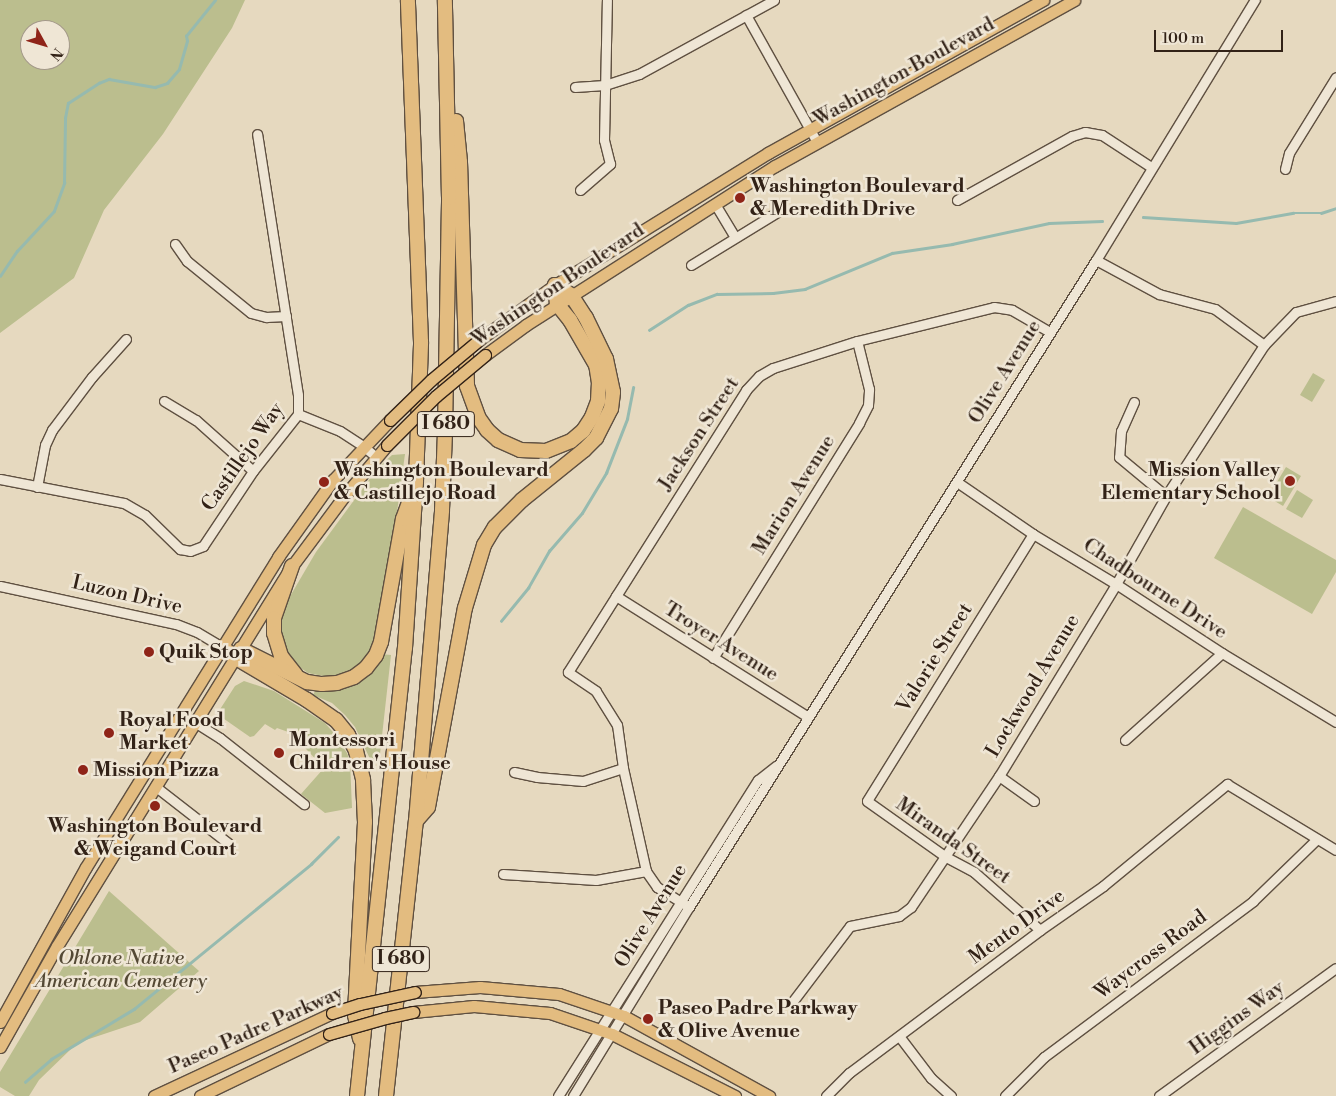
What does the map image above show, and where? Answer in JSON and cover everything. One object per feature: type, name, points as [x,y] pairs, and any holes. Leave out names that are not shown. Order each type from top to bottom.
[{"type":"highway","name":"I 680","points":[[357,1096],[405,648],[416,480],[420,342],[408,0]]},
{"type":"highway","name":"I 680","points":[[386,1096],[416,821],[436,582],[446,431],[449,198],[445,0]]},
{"type":"highway","points":[[446,25],[460,162],[467,386],[478,417],[487,430],[498,440],[520,450],[546,451],[571,441],[583,431],[592,417],[598,401],[599,383],[596,365],[570,320],[557,304],[555,284]]},
{"type":"highway","points":[[416,821],[428,807],[468,593],[484,545],[495,527],[522,500],[590,444],[605,424],[611,409],[613,392],[606,359],[586,318],[571,295],[555,284]]},
{"type":"highway","points":[[222,647],[307,682],[330,684],[354,677],[366,668],[376,655],[385,625],[403,519],[416,480]]},
{"type":"highway","points":[[292,566],[274,618],[274,633],[276,646],[286,665],[307,682]]},
{"type":"highway","points":[[238,654],[336,720],[348,735],[356,751],[363,780],[365,822],[355,1015],[363,1053]]},
{"type":"main road","name":"Washington Boulevard","points":[[0,1022],[86,867],[278,557],[309,511],[363,446],[431,380],[480,339],[555,284],[810,129],[1044,0]]},
{"type":"main road","name":"Washington Boulevard","points":[[0,1047],[44,966],[292,566],[376,457],[436,396],[512,334],[715,204],[817,142],[1074,0]]},
{"type":"main road","name":"Paseo Padre Parkway","points":[[154,1096],[332,1013],[360,1004],[415,992],[480,987],[559,994],[611,1011],[624,1016],[769,1096]]},
{"type":"main road","name":"Paseo Padre Parkway","points":[[200,1096],[329,1034],[413,1012],[474,1006],[550,1013],[600,1029],[736,1096]]},
{"type":"street","points":[[580,190],[610,164],[604,140],[607,0]]},
{"type":"street","points":[[575,87],[605,85],[639,74],[774,0]]},
{"type":"street","name":"Olive Avenue","points":[[573,1096],[624,1016],[689,907],[782,762],[808,717],[1096,260],[1151,167],[1255,0]]},
{"type":"street","points":[[746,16],[817,142]]},
{"type":"street","points":[[1285,170],[1289,153],[1336,77]]},
{"type":"street","points":[[957,200],[1072,136],[1085,132],[1102,135],[1151,167]]},
{"type":"street","name":"Castillejo Way","points":[[0,479],[124,503],[144,514],[180,549],[190,551],[202,546],[253,471],[298,414],[298,395],[257,134]]},
{"type":"street","points":[[715,204],[735,237]]},
{"type":"street","points":[[691,265],[779,211]]},
{"type":"street","points":[[175,244],[187,261],[251,313],[266,317],[286,316]]},
{"type":"street","points":[[1096,260],[1159,294],[1214,309],[1264,346]]},
{"type":"street","name":"Lockwood Avenue","points":[[793,1001],[850,926],[899,916],[911,907],[999,776],[1116,584],[1166,496],[1264,346],[1296,312],[1336,301]]},
{"type":"street","name":"Jackson Street","points":[[623,768],[617,725],[596,690],[568,672],[746,390],[759,376],[773,368],[857,341],[994,307],[1012,310],[1050,332]]},
{"type":"street","points":[[37,487],[45,445],[52,430],[126,338]]},
{"type":"street","name":"Marion Avenue","points":[[713,658],[859,423],[868,405],[869,389],[857,341]]},
{"type":"street","points":[[164,401],[196,420],[253,471]]},
{"type":"street","points":[[1134,402],[1121,431],[1119,456],[1166,496]]},
{"type":"street","points":[[298,414],[340,431],[376,457]]},
{"type":"street","name":"Chadbourne Drive","points":[[957,482],[1033,534],[1336,722]]},
{"type":"street","name":"Valorie Street","points":[[868,801],[1033,534]]},
{"type":"street","name":"Luzon Drive","points":[[0,586],[176,624],[197,632],[222,647]]},
{"type":"street","name":"Troyer Avenue","points":[[616,596],[808,717]]},
{"type":"street","points":[[1125,740],[1222,653]]},
{"type":"street","points":[[196,723],[220,738],[304,804]]},
{"type":"street","name":"Olive Avenue","points":[[558,1096],[758,780],[782,762]]},
{"type":"street","points":[[514,772],[538,777],[583,781],[623,768],[646,871],[657,887],[689,907]]},
{"type":"street","points":[[999,776],[1034,801]]},
{"type":"street","name":"Mento Drive","points":[[826,1096],[848,1074],[1040,930],[1103,886],[1227,784],[1317,839]]},
{"type":"street","points":[[156,787],[228,843]]},
{"type":"street","name":"Miranda Street","points":[[868,801],[946,857],[974,872],[1040,930]]},
{"type":"street","points":[[1317,839],[1336,850]]},
{"type":"street","name":"Waycross Road","points":[[1005,1096],[1044,1057],[1253,901],[1317,839]]},
{"type":"street","points":[[503,874],[596,880],[646,871]]},
{"type":"street","name":"Higgins Way","points":[[1159,1096],[1336,968]]},
{"type":"street","points":[[899,1036],[931,1078],[951,1096]]},
{"type":"green space","points":[[0,0],[245,0],[232,28],[163,134],[104,210],[74,278],[0,333]]},
{"type":"green space","points":[[1313,373],[1325,380],[1312,402],[1300,395]]},
{"type":"green space","points":[[405,454],[383,614],[371,654],[350,672],[339,676],[323,676],[308,673],[295,664],[286,654],[279,625],[282,610],[316,552],[377,469],[392,455]]},
{"type":"green space","points":[[1286,467],[1301,476],[1283,506],[1268,497]]},
{"type":"green space","points":[[1297,490],[1313,500],[1302,518],[1286,509]]},
{"type":"green space","points":[[1243,507],[1336,560],[1336,572],[1312,614],[1214,558]]},
{"type":"green space","points":[[381,654],[391,655],[379,763],[371,761],[355,727],[345,715],[332,703],[313,695],[315,691],[326,690]]},
{"type":"green space","points":[[244,681],[274,691],[325,723],[332,731],[347,753],[350,761],[352,808],[325,813],[301,794],[324,768],[291,733],[277,728],[275,730],[265,724],[254,736],[250,737],[217,714],[235,686]]},
{"type":"green space","name":"Ohlone Native American Cemetery","points":[[109,891],[199,971],[140,1022],[83,1041],[72,1048],[39,1080],[29,1096],[15,1096],[0,1087],[0,1072]]},
{"type":"waterway","points":[[0,276],[17,251],[54,211],[64,183],[65,118],[68,103],[99,83],[109,79],[155,87],[167,83],[179,69],[187,41],[186,36],[215,0]]},
{"type":"waterway","points":[[1143,217],[1236,223],[1293,213],[1321,213],[1336,208]]},
{"type":"waterway","points":[[649,330],[688,305],[717,294],[773,293],[805,289],[892,253],[952,244],[1049,223],[1102,221]]},
{"type":"waterway","points":[[501,621],[528,588],[549,551],[582,513],[606,473],[627,419],[633,388]]},
{"type":"waterway","points":[[25,1082],[51,1059],[134,1009],[311,864],[338,837]]},
{"type":"place","name":"Washington Boulevard & Meredith Drive","points":[[740,198]]},
{"type":"place","name":"Mission Valley Elementary School","points":[[1290,481]]},
{"type":"place","name":"Washington Boulevard & Castillejo Road","points":[[324,482]]},
{"type":"place","name":"Quik Stop","points":[[149,652]]},
{"type":"place","name":"Royal Food Market","points":[[109,733]]},
{"type":"place","name":"Montessori Children's House","points":[[279,753]]},
{"type":"place","name":"Mission Pizza","points":[[83,770]]},
{"type":"place","name":"Washington Boulevard & Weigand Court","points":[[155,806]]},
{"type":"place","name":"Paseo Padre Parkway & Olive Avenue","points":[[648,1019]]}]
